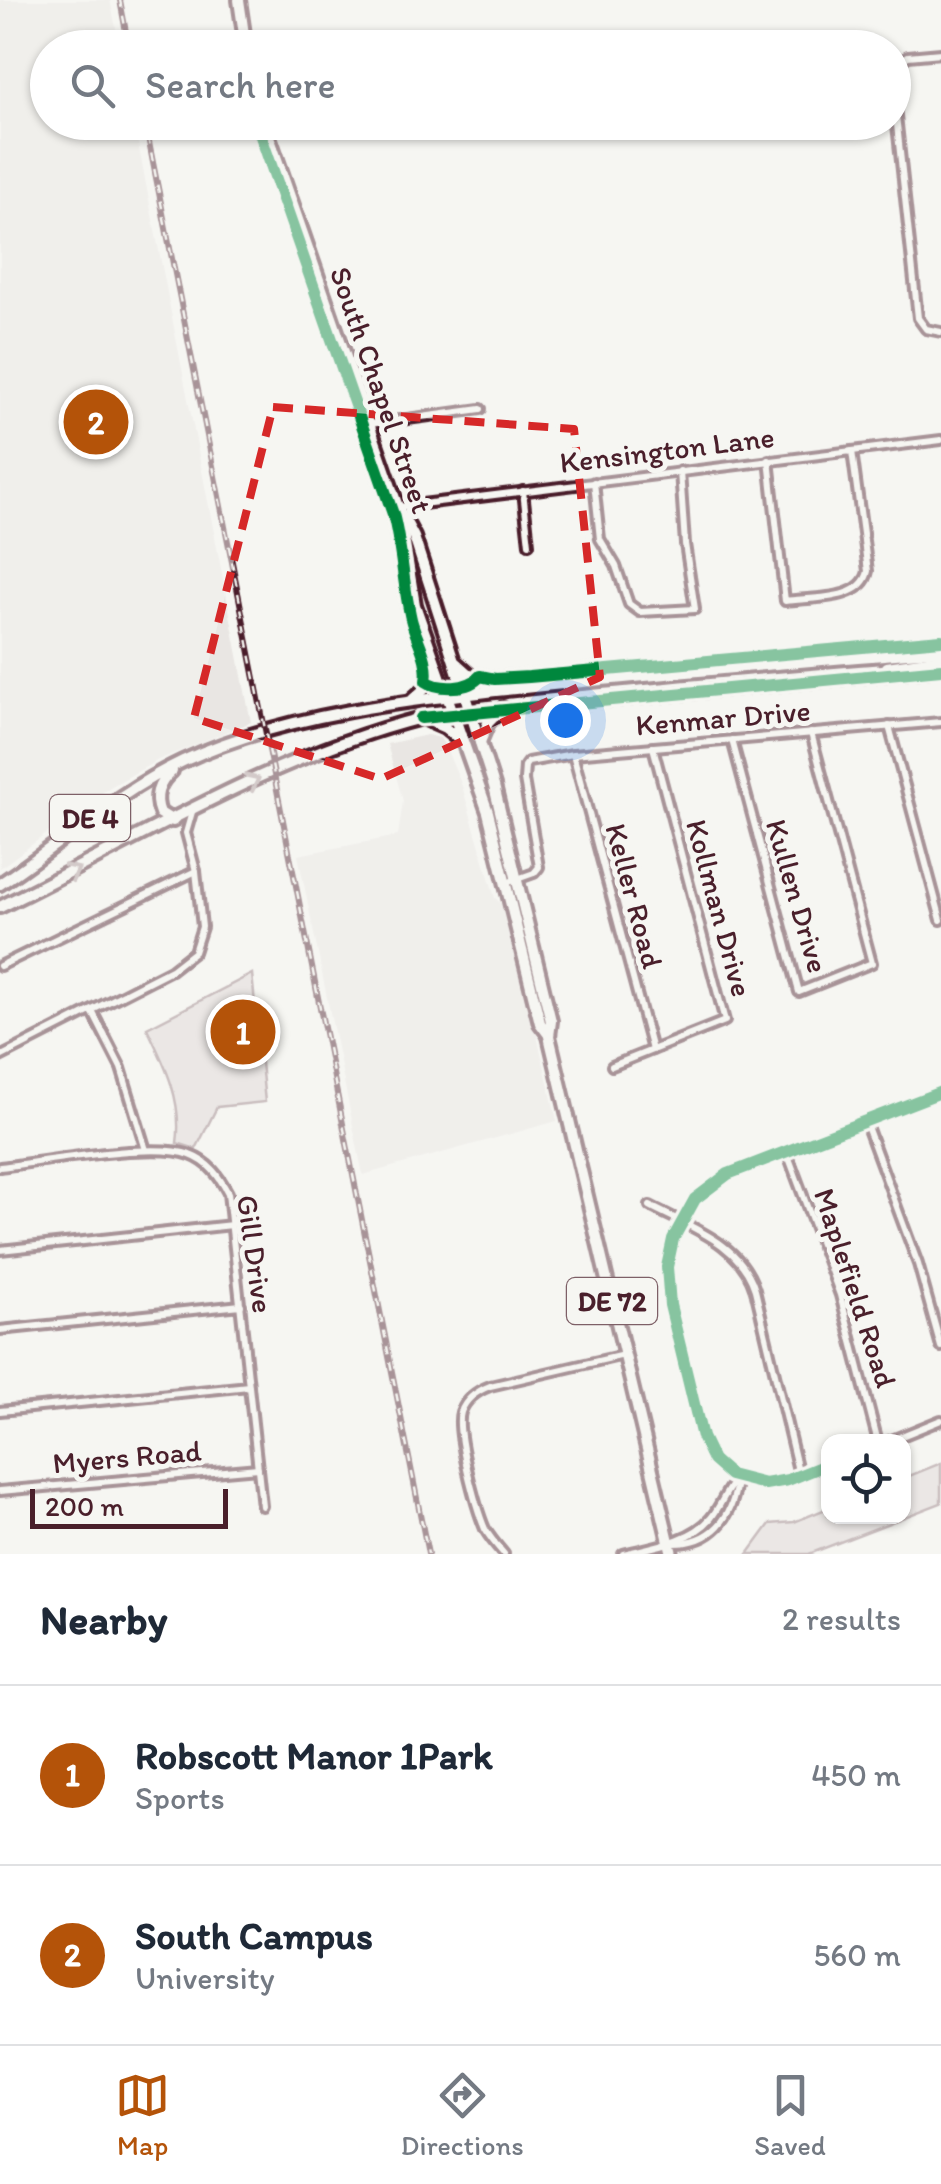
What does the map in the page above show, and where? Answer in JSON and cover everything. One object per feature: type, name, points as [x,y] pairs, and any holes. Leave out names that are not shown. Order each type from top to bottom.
[{"type":"main road","points":[[239,0],[243,30]]},
{"type":"main road","name":"South Chapel Street","points":[[270,140],[398,507],[414,536],[480,742],[512,881],[551,1021],[549,1036],[671,1548]]},
{"type":"main road","name":"South Chapel Street","points":[[398,507],[415,605],[512,881]]},
{"type":"main road","name":"DE 4","points":[[0,884],[122,794],[184,760],[265,732],[447,696],[941,650]]},
{"type":"main road","points":[[452,659],[476,681],[506,690]]},
{"type":"main road","points":[[858,676],[941,659]]},
{"type":"main road","points":[[410,702],[430,684],[436,664]]},
{"type":"main road","name":"DE 4","points":[[0,907],[335,745],[421,718],[941,668]]},
{"type":"main road","points":[[480,742],[492,718],[503,708]]},
{"type":"main road","points":[[421,718],[445,728],[464,744]]},
{"type":"main road","points":[[173,821],[160,813],[156,797],[165,777],[184,760]]},
{"type":"street","points":[[911,56],[941,53]]},
{"type":"street","points":[[899,140],[918,318],[926,328],[941,332]]},
{"type":"street","points":[[368,424],[482,409]]},
{"type":"street","name":"Kensington Lane","points":[[398,507],[941,440]]},
{"type":"street","points":[[769,460],[785,601],[853,592],[866,580],[852,451]]},
{"type":"street","points":[[594,482],[600,538],[616,566],[629,604],[640,612],[695,609],[680,471]]},
{"type":"street","points":[[523,491],[528,544]]},
{"type":"street","name":"Kenmar Drive","points":[[512,881],[534,873],[540,861],[524,780],[524,766],[536,759],[941,722]]},
{"type":"street","points":[[889,726],[941,920]]},
{"type":"street","name":"Kullen Drive","points":[[732,740],[799,992],[872,963],[811,733]]},
{"type":"street","name":"Kollman Drive","points":[[612,1066],[726,1021],[653,747]]},
{"type":"street","name":"Keller Road","points":[[572,754],[652,1050]]},
{"type":"street","points":[[0,1057],[171,970],[194,952],[202,927],[196,871],[186,833],[192,812]]},
{"type":"street","points":[[173,821],[186,833]]},
{"type":"street","points":[[0,966],[196,871]]},
{"type":"street","points":[[92,1010],[121,1068],[146,1150]]},
{"type":"street","points":[[821,1467],[772,1484],[737,1478],[718,1465],[704,1444],[670,1305],[668,1258],[680,1222],[696,1199],[718,1180],[941,1092]]},
{"type":"street","points":[[865,1121],[918,1264],[941,1347]]},
{"type":"street","name":"Gill Drive","points":[[0,1167],[146,1150],[186,1153],[213,1169],[228,1193],[262,1506]]},
{"type":"street","name":"Maplefield Road","points":[[786,1150],[840,1295],[876,1434]]},
{"type":"street","points":[[650,1206],[730,1249],[750,1276],[799,1475]]},
{"type":"street","points":[[0,1250],[232,1226]]},
{"type":"street","points":[[0,1330],[241,1305]]},
{"type":"street","points":[[504,1554],[486,1532],[480,1512],[460,1426],[464,1405],[490,1386],[624,1355]]},
{"type":"street","points":[[0,1411],[249,1386]]},
{"type":"street","points":[[907,1434],[941,1420]]},
{"type":"street","name":"Myers Road","points":[[0,1492],[258,1468]]},
{"type":"street","points":[[623,1554],[692,1543],[714,1530],[736,1494],[737,1478]]},
{"type":"street","points":[[636,1551],[648,1554]]},
{"type":"highlighted area","points":[[273,407],[574,429],[600,677],[381,779],[194,718]]},
{"type":"shaded area","points":[[0,0],[110,0],[116,30],[30,30],[30,140],[137,140],[251,722],[158,760],[110,787],[0,868]]},
{"type":"shaded area","points":[[427,735],[440,738],[445,746],[462,786],[495,898],[507,909],[557,1121],[363,1175],[298,855],[398,836],[403,801],[387,744]]},
{"type":"shaded area","points":[[252,974],[265,1102],[217,1107],[196,1149],[177,1143],[175,1098],[147,1028]]},
{"type":"shaded area","points":[[941,1463],[941,1503],[911,1515],[911,1475]]},
{"type":"shaded area","points":[[821,1511],[821,1524],[887,1524],[809,1554],[748,1554],[770,1524],[794,1522]]},
{"type":"railway","points":[[120,0],[126,30]]},
{"type":"railway","points":[[149,140],[428,1554]]},
{"type":"cycle path","points":[[262,140],[393,514],[411,619],[426,665],[426,681],[454,687],[469,684],[480,676],[529,677],[941,640]]},
{"type":"cycle path","points":[[421,718],[941,669]]},
{"type":"cycle path","points":[[821,1467],[765,1484],[730,1475],[713,1460],[702,1437],[670,1305],[667,1267],[673,1239],[695,1199],[728,1174],[941,1092]]},
{"type":"place","name":"South Campus","points":[[96,422]]},
{"type":"place","name":"Robscott Manor 1Park","points":[[243,1032]]}]
